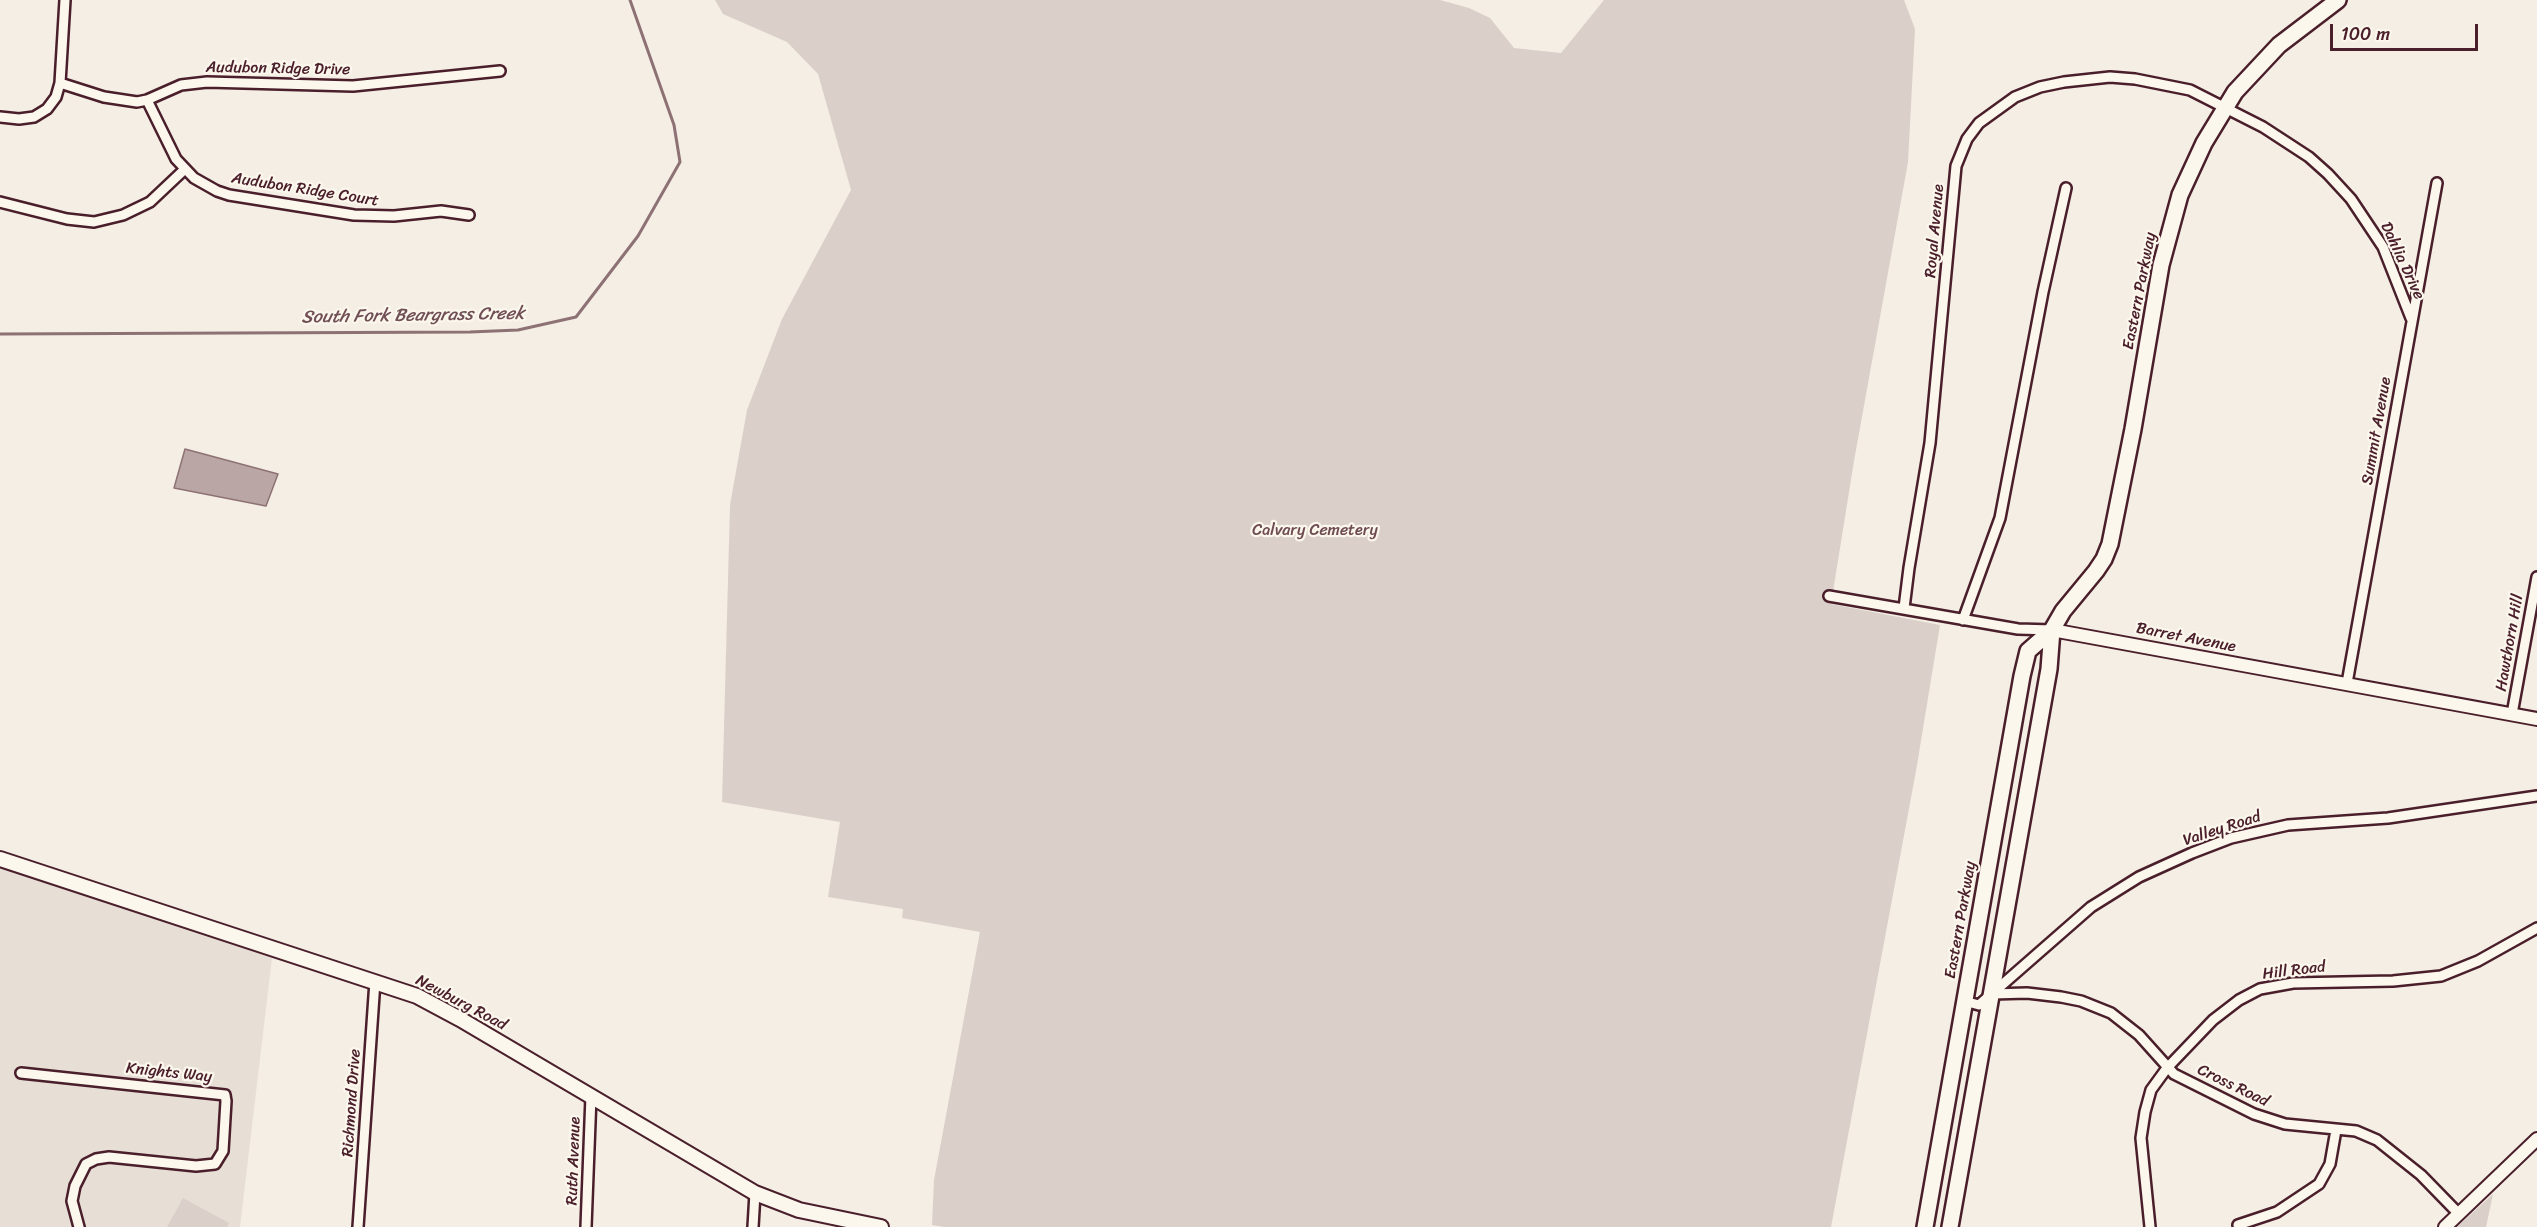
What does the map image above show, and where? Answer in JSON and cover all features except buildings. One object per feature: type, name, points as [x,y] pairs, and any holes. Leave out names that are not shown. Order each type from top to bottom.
[{"type":"main road","name":"Eastern Parkway","points":[[1925,1227],[2022,675],[2028,651],[2052,630],[2063,611],[2100,565],[2109,544],[2169,230],[2187,177],[2235,92],[2271,53],[2338,0]]},
{"type":"main road","name":"Eastern Parkway","points":[[1950,1227],[2049,669],[2052,630]]},
{"type":"main road","name":"Newburg Road","points":[[0,859],[375,981],[437,1005],[754,1193],[799,1210],[881,1227]]},
{"type":"street","points":[[0,117],[25,119],[41,113],[52,104],[60,83],[65,0]]},
{"type":"street","name":"Audubon Ridge Drive","points":[[60,83],[126,102],[147,100],[181,85],[207,82],[353,86],[500,71]]},
{"type":"street","name":"Royal Avenue","points":[[1904,608],[1930,443],[1956,166],[1967,139],[1979,123],[2015,97],[2040,87],[2092,78],[2134,79],[2190,90],[2225,108]]},
{"type":"street","name":"Audubon Ridge Court","points":[[147,100],[166,143],[184,169],[206,185],[230,195],[328,212],[378,217],[441,211],[469,215]]},
{"type":"street","name":"Dahlia Drive","points":[[2225,108],[2288,142],[2322,168],[2341,187],[2364,216],[2383,247],[2411,318]]},
{"type":"street","points":[[0,202],[67,219],[94,222],[123,215],[150,202],[184,169]]},
{"type":"street","name":"Summit Avenue","points":[[2347,683],[2437,183]]},
{"type":"street","points":[[1963,620],[2000,518],[2043,292],[2066,188]]},
{"type":"street","name":"Hawthorn Hill","points":[[2512,714],[2537,577]]},
{"type":"street","name":"Barret Avenue","points":[[1829,596],[2018,629],[2052,630],[2537,719]]},
{"type":"street","name":"Valley Road","points":[[1964,1001],[1979,1005],[2091,907],[2139,877],[2231,838],[2288,825],[2388,818],[2537,796]]},
{"type":"street","name":"Hill Road","points":[[2150,1227],[2141,1138],[2151,1090],[2167,1068],[2214,1020],[2251,993],[2293,982],[2393,981],[2441,976],[2478,961],[2537,928]]},
{"type":"street","name":"Richmond Drive","points":[[358,1227],[375,981]]},
{"type":"street","name":"Cross Road","points":[[1992,994],[2027,993],[2061,997],[2081,1001],[2111,1012],[2139,1035],[2174,1074],[2238,1107],[2268,1120],[2285,1124],[2356,1131],[2377,1140],[2421,1175],[2453,1222]]},
{"type":"street","name":"Knights Way","points":[[21,1073],[225,1095],[222,1151],[215,1164],[196,1166],[109,1157],[96,1159],[86,1164],[75,1186],[72,1202],[78,1227]]},
{"type":"street","name":"Ruth Avenue","points":[[586,1227],[591,1096]]},
{"type":"street","points":[[2238,1225],[2277,1212],[2319,1184],[2330,1164],[2336,1130]]},
{"type":"street","points":[[2453,1222],[2537,1139]]},
{"type":"street","points":[[753,1227],[754,1193]]},
{"type":"shaded area","points":[[185,449],[278,474],[266,506],[174,488]]},
{"type":"shaded area","points":[[0,868],[272,958],[240,1227],[0,1227]]},
{"type":"green space","name":"Calvary Cemetery","points":[[715,0],[1440,0],[1469,8],[1490,18],[1514,48],[1561,53],[1604,0],[1904,0],[1915,29],[1908,162],[1854,461],[1831,604],[1940,625],[1916,771],[1831,1227],[944,1227],[932,1225],[934,1180],[980,932],[902,918],[903,909],[828,897],[840,822],[722,802],[730,505],[747,410],[782,319],[851,190],[818,74],[787,42],[723,14]]},
{"type":"green space","points":[[2493,1194],[2486,1227],[2457,1227],[2470,1215]]},
{"type":"green space","points":[[183,1198],[229,1223],[227,1227],[167,1227]]},
{"type":"waterway","name":"South Fork Beargrass Creek","points":[[0,334],[470,332],[518,330],[576,317],[638,236],[680,162],[674,125],[630,0]]}]
